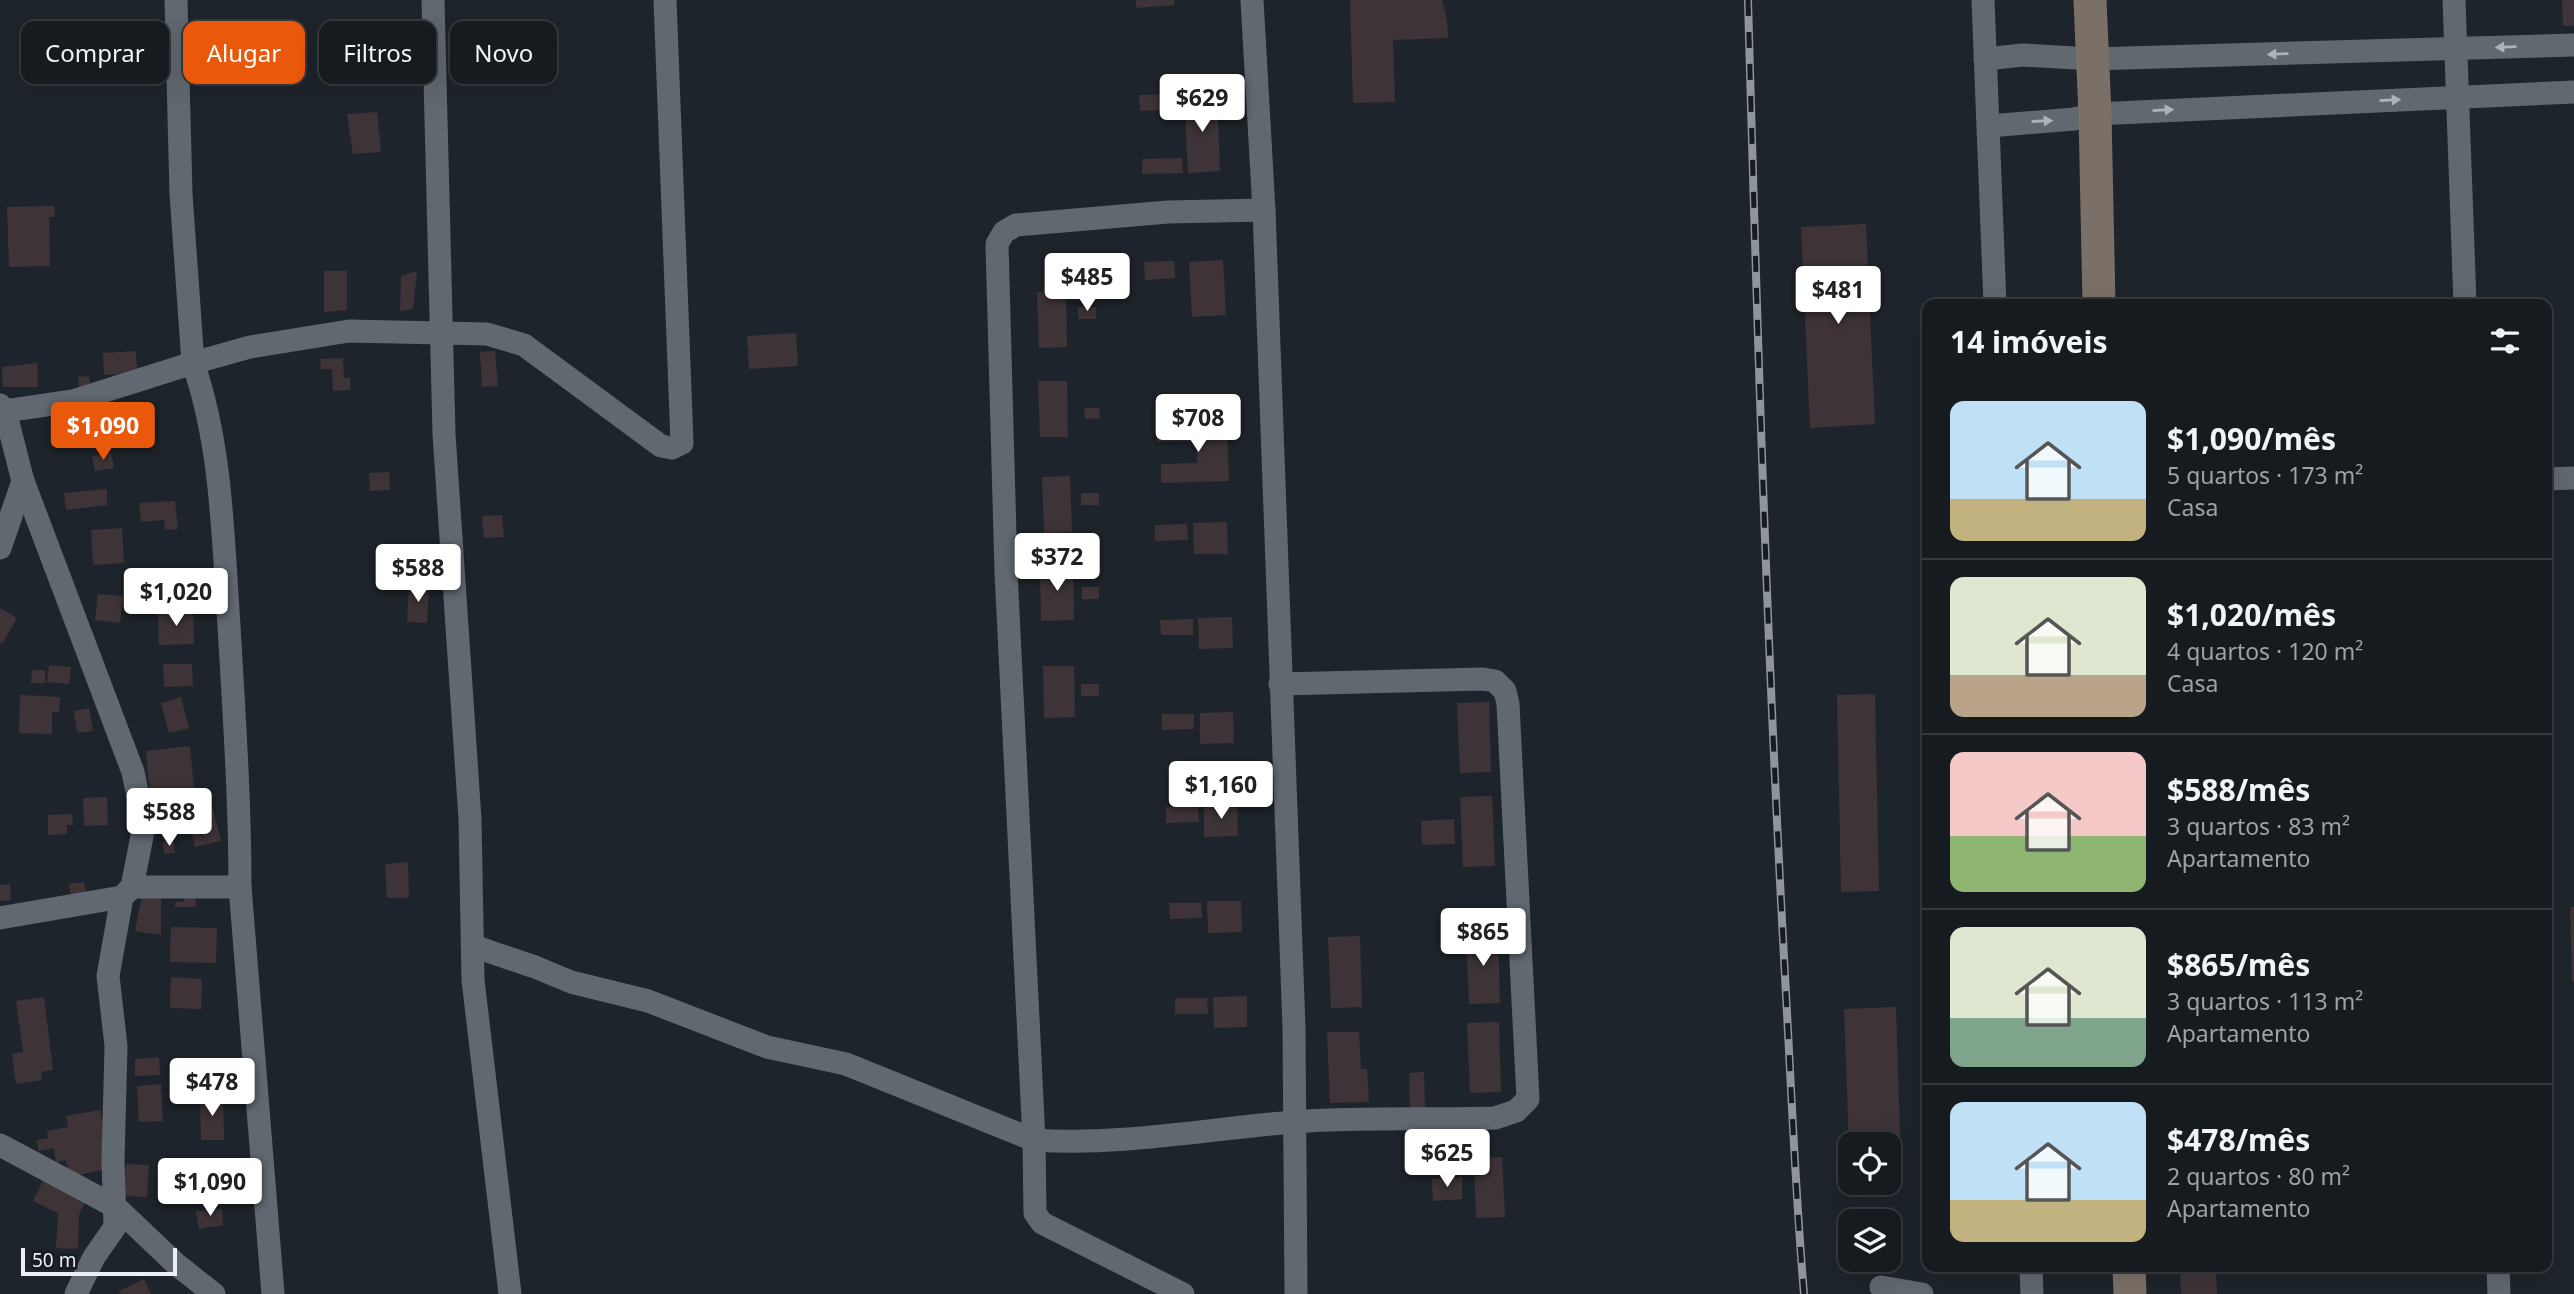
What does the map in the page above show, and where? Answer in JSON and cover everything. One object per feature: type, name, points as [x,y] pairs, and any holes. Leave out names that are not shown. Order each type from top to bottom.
[{"type":"street","points":[[176,0],[181,194],[192,363],[201,388],[217,471],[239,795],[240,887],[273,1294]]},
{"type":"street","points":[[433,0],[447,487],[470,819],[473,980],[510,1294]]},
{"type":"street","points":[[76,1294],[94,1257],[116,1227],[113,1161],[116,1046],[108,976],[144,826],[132,772],[23,481],[3,408],[73,401],[250,347],[349,331],[443,331],[487,334],[524,345],[662,446],[672,448],[682,443],[665,0]]},
{"type":"street","points":[[1252,0],[1264,210],[1294,1028],[1296,1294]]},
{"type":"street","points":[[1983,0],[1995,299]]},
{"type":"street","points":[[2090,0],[2099,299]]},
{"type":"street","points":[[2454,0],[2465,299]]},
{"type":"street","points":[[1985,60],[2023,55],[2092,59],[2574,45]]},
{"type":"street","points":[[1989,126],[2074,120],[2095,114],[2574,92]]},
{"type":"street","points":[[1183,1294],[1042,1223],[1035,1213],[1034,1140],[1006,572],[997,244],[1004,232],[1016,225],[1168,212],[1264,210]]},
{"type":"street","points":[[2552,479],[2574,478]]},
{"type":"street","points":[[0,548],[23,481]]},
{"type":"street","points":[[473,946],[571,982],[648,1001],[768,1047],[846,1064],[1034,1140],[1086,1141],[1295,1122],[1495,1118],[1516,1111],[1528,1099],[1508,704],[1505,691],[1495,681],[1483,679],[1280,684]]},
{"type":"street","points":[[0,918],[127,892],[240,887]]},
{"type":"street","points":[[0,1145],[116,1207],[176,1264],[214,1294]]},
{"type":"street","points":[[2031,1272],[2032,1294]]},
{"type":"street","points":[[2129,1272],[2130,1294]]},
{"type":"street","points":[[2498,1272],[2498,1294]]},
{"type":"street","points":[[1881,1287],[1922,1294]]},
{"type":"building","points":[[1136,0],[1174,0],[1174,5],[1136,8]]},
{"type":"building","points":[[1350,0],[1442,0],[1448,38],[1393,40],[1395,102],[1353,103]]},
{"type":"building","points":[[2562,0],[2574,0],[2574,26],[2563,26]]},
{"type":"building","points":[[1180,94],[1181,109],[1140,111],[1139,95]]},
{"type":"building","points":[[1217,95],[1220,171],[1188,173],[1184,97]]},
{"type":"building","points":[[377,112],[381,152],[353,154],[347,114]]},
{"type":"building","points":[[1182,158],[1183,173],[1142,174],[1142,159]]},
{"type":"building","points":[[54,206],[55,217],[49,217],[50,266],[9,267],[7,207]]},
{"type":"building","points":[[1866,224],[1875,424],[1810,428],[1801,227]]},
{"type":"building","points":[[1223,260],[1226,315],[1192,317],[1189,262]]},
{"type":"building","points":[[1174,261],[1175,278],[1145,280],[1144,262]]},
{"type":"building","points":[[324,271],[347,271],[347,310],[324,312]]},
{"type":"building","points":[[417,271],[413,309],[400,311],[401,276]]},
{"type":"building","points":[[1066,291],[1067,347],[1039,348],[1037,292]]},
{"type":"building","points":[[1078,307],[1096,307],[1096,319],[1078,319]]},
{"type":"building","points":[[796,333],[798,366],[749,369],[747,336]]},
{"type":"building","points":[[136,351],[137,373],[104,375],[103,353]]},
{"type":"building","points":[[495,351],[498,386],[482,387],[480,352]]},
{"type":"building","points":[[343,358],[344,378],[350,378],[350,390],[333,391],[332,369],[321,369],[320,359]]},
{"type":"building","points":[[37,363],[38,387],[3,387],[2,367]]},
{"type":"building","points":[[89,376],[90,387],[79,388],[78,377]]},
{"type":"building","points":[[1038,381],[1067,381],[1068,437],[1040,437]]},
{"type":"building","points":[[1084,408],[1099,408],[1100,418],[1085,419]]},
{"type":"building","points":[[1227,425],[1229,481],[1161,483],[1161,464],[1197,463],[1196,441],[1157,442],[1157,426]]},
{"type":"building","points":[[111,452],[114,468],[95,471],[92,456]]},
{"type":"building","points":[[389,472],[390,490],[370,491],[369,473]]},
{"type":"building","points":[[1070,476],[1072,532],[1044,533],[1042,477]]},
{"type":"building","points":[[107,489],[107,505],[66,510],[64,493]]},
{"type":"building","points":[[1081,493],[1099,493],[1099,505],[1081,505]]},
{"type":"building","points":[[175,501],[178,529],[165,530],[164,520],[141,522],[139,503]]},
{"type":"building","points":[[502,515],[504,537],[484,538],[482,516]]},
{"type":"building","points":[[1227,522],[1228,554],[1194,554],[1193,523]]},
{"type":"building","points":[[1187,524],[1188,540],[1155,541],[1155,525]]},
{"type":"building","points":[[122,528],[124,563],[93,565],[91,530]]},
{"type":"building","points":[[1073,565],[1074,620],[1041,621],[1040,566]]},
{"type":"building","points":[[409,585],[429,586],[427,623],[407,622]]},
{"type":"building","points":[[1082,587],[1099,587],[1099,599],[1082,599]]},
{"type":"building","points":[[98,594],[123,596],[120,623],[95,620]]},
{"type":"building","points":[[0,608],[17,618],[2,644],[0,643]]},
{"type":"building","points":[[193,612],[194,644],[159,645],[158,613]]},
{"type":"building","points":[[1232,617],[1233,648],[1199,649],[1198,618]]},
{"type":"building","points":[[1193,619],[1193,635],[1161,635],[1160,620]]},
{"type":"building","points":[[163,664],[192,664],[193,686],[164,687]]},
{"type":"building","points":[[49,665],[71,667],[69,684],[47,682]]},
{"type":"building","points":[[1043,666],[1074,666],[1075,717],[1044,718]]},
{"type":"building","points":[[32,670],[45,670],[45,683],[31,683]]},
{"type":"building","points":[[1081,684],[1099,684],[1099,696],[1081,696]]},
{"type":"building","points":[[1875,694],[1879,891],[1841,892],[1837,695]]},
{"type":"building","points":[[20,695],[60,697],[59,712],[52,712],[52,734],[19,733]]},
{"type":"building","points":[[181,697],[189,728],[169,733],[161,703]]},
{"type":"building","points":[[1489,702],[1491,772],[1460,773],[1457,703]]},
{"type":"building","points":[[89,708],[93,731],[77,733],[74,711]]},
{"type":"building","points":[[1233,712],[1234,743],[1200,744],[1200,713]]},
{"type":"building","points":[[1162,714],[1194,714],[1194,729],[1162,730]]},
{"type":"building","points":[[190,746],[194,790],[150,795],[146,751]]},
{"type":"building","points":[[1492,796],[1495,866],[1463,867],[1460,797]]},
{"type":"building","points":[[107,797],[108,825],[84,826],[83,798]]},
{"type":"building","points":[[1204,805],[1237,805],[1238,836],[1204,837]]},
{"type":"building","points":[[1198,806],[1199,822],[1166,823],[1166,807]]},
{"type":"building","points":[[213,808],[221,841],[195,847],[187,815]]},
{"type":"building","points":[[72,814],[73,825],[67,825],[67,834],[48,835],[48,815]]},
{"type":"building","points":[[1454,819],[1455,844],[1422,845],[1421,821]]},
{"type":"building","points":[[163,842],[174,842],[175,853],[164,854]]},
{"type":"building","points":[[408,862],[409,898],[387,898],[385,864]]},
{"type":"building","points":[[84,882],[87,898],[71,900],[69,884]]},
{"type":"building","points":[[10,884],[11,900],[0,901],[0,885]]},
{"type":"building","points":[[161,893],[161,935],[135,931],[142,895]]},
{"type":"building","points":[[184,893],[195,893],[196,907],[175,907],[175,902],[184,902]]},
{"type":"building","points":[[1207,901],[1241,901],[1242,932],[1208,933]]},
{"type":"building","points":[[1169,903],[1201,903],[1202,918],[1170,919]]},
{"type":"building","points":[[2570,907],[2574,907],[2574,981],[2572,981]]},
{"type":"building","points":[[171,927],[217,928],[216,963],[170,962]]},
{"type":"building","points":[[1498,933],[1500,1003],[1469,1004],[1466,934]]},
{"type":"building","points":[[1360,936],[1362,1007],[1331,1008],[1328,937]]},
{"type":"building","points":[[171,977],[202,979],[201,1009],[170,1008]]},
{"type":"building","points":[[1247,996],[1247,1027],[1214,1028],[1213,997]]},
{"type":"building","points":[[44,997],[53,1070],[41,1072],[42,1080],[16,1084],[12,1054],[23,1052],[16,1001]]},
{"type":"building","points":[[1175,998],[1207,998],[1208,1014],[1175,1014]]},
{"type":"building","points":[[1896,1007],[1900,1132],[1849,1132],[1844,1009]]},
{"type":"building","points":[[1499,1022],[1501,1092],[1470,1093],[1467,1023]]},
{"type":"building","points":[[1327,1032],[1359,1032],[1361,1069],[1367,1069],[1369,1102],[1330,1103]]},
{"type":"building","points":[[159,1057],[160,1075],[135,1076],[135,1059]]},
{"type":"building","points":[[1424,1072],[1425,1109],[1410,1110],[1409,1073]]},
{"type":"building","points":[[161,1084],[163,1121],[139,1122],[137,1086]]},
{"type":"building","points":[[200,1096],[223,1096],[224,1140],[201,1140]]},
{"type":"building","points":[[100,1110],[111,1168],[69,1177],[66,1160],[56,1162],[54,1148],[39,1151],[36,1140],[48,1138],[47,1131],[68,1127],[66,1116]]},
{"type":"building","points":[[1502,1157],[1505,1217],[1476,1218],[1474,1158]]},
{"type":"building","points":[[126,1164],[149,1165],[147,1197],[124,1196]]},
{"type":"building","points":[[1462,1177],[1462,1199],[1433,1201],[1432,1179]]},
{"type":"building","points":[[43,1181],[85,1202],[79,1215],[78,1249],[56,1248],[58,1213],[33,1201]]},
{"type":"building","points":[[222,1209],[223,1225],[199,1229],[196,1211]]},
{"type":"building","points":[[2180,1272],[2216,1272],[2217,1294],[2181,1294]]},
{"type":"building","points":[[144,1279],[151,1294],[121,1294],[119,1291]]},
{"type":"railway","points":[[1748,0],[1773,732],[1793,1135],[1804,1294]]}]
